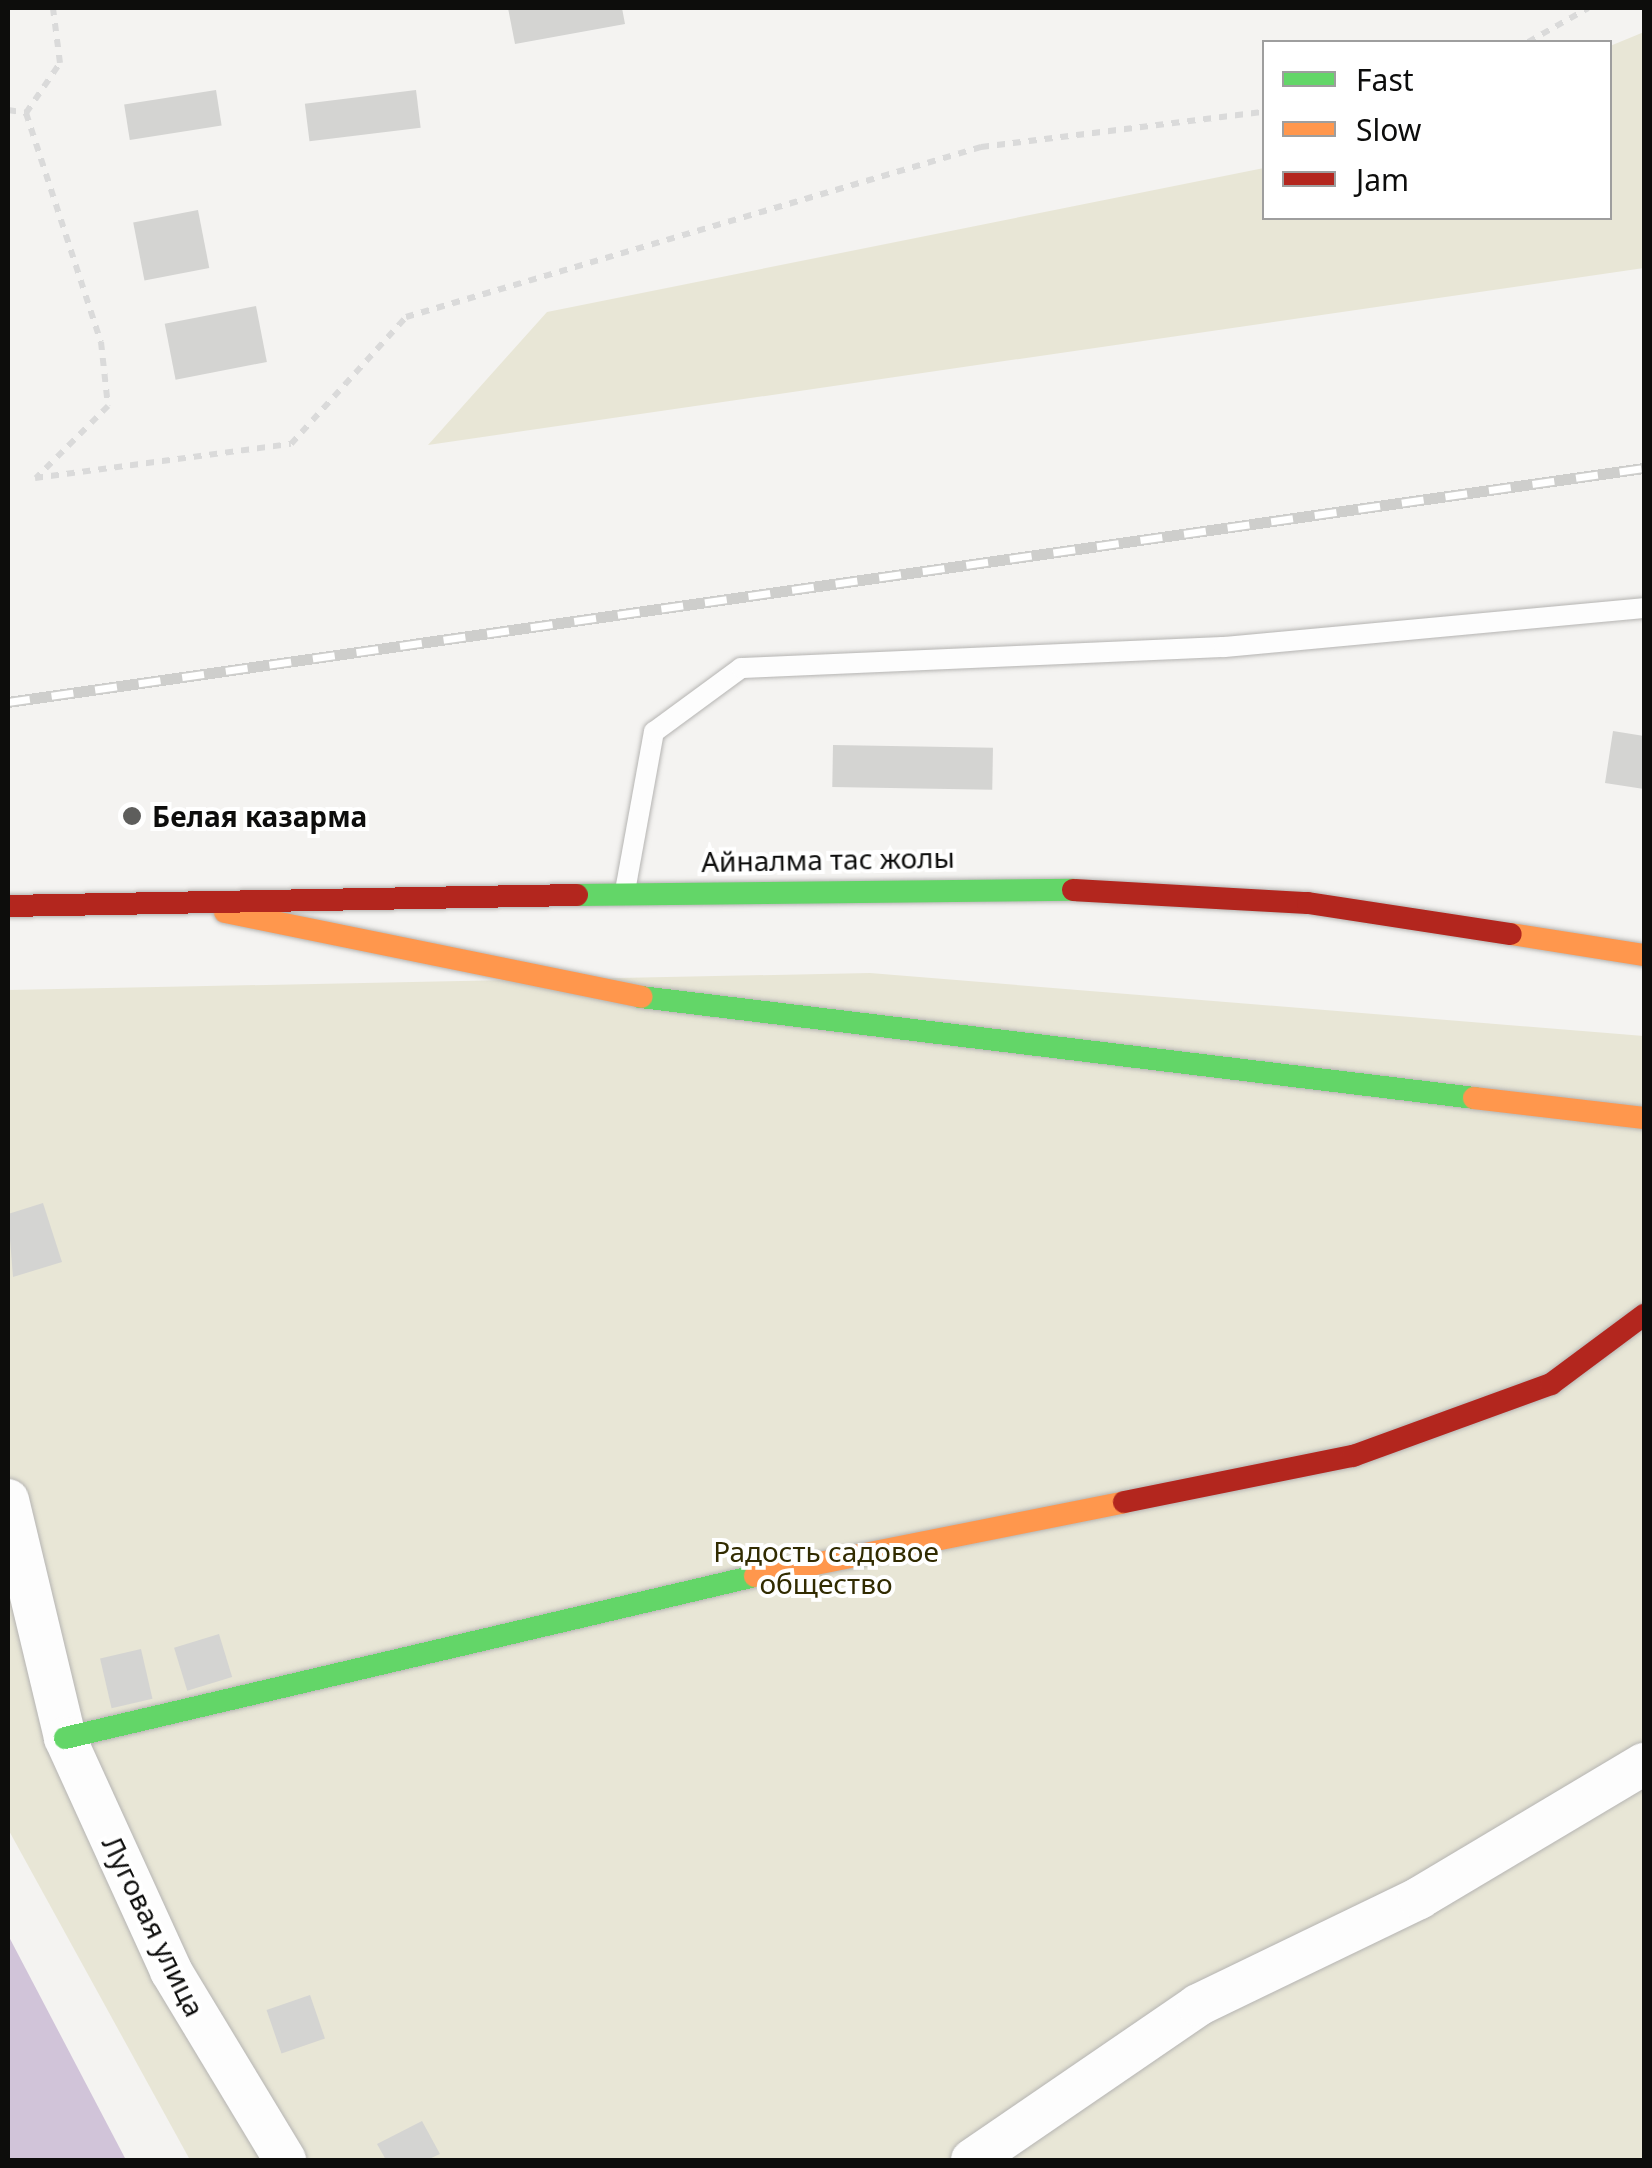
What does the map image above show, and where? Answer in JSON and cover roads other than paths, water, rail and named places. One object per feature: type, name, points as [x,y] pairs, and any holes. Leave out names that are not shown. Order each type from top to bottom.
[{"type":"main road","name":"Айналма тас жолы","points":[[8,906],[164,898],[1009,886],[1308,903],[1644,955]]},
{"type":"main road","points":[[164,898],[580,990],[1644,1118]]},
{"type":"main road","points":[[65,1738],[618,1603],[1353,1456],[1551,1384],[1644,1315]]},
{"type":"street","name":"Луговая улица","points":[[8,1500],[65,1738],[171,1972],[284,2160]]},
{"type":"street","points":[[972,2160],[1198,2004],[1419,1898],[1644,1764]]},
{"type":"lane","points":[[625,893],[654,732],[741,668],[1224,647],[1644,608]]},
{"type":"railway","points":[[8,702],[1644,468]]},
{"type":"place","name":"Белая казарма","points":[[132,816]]},
{"type":"park label","name":"Радость садовое общество","points":[[826,1567]]}]
